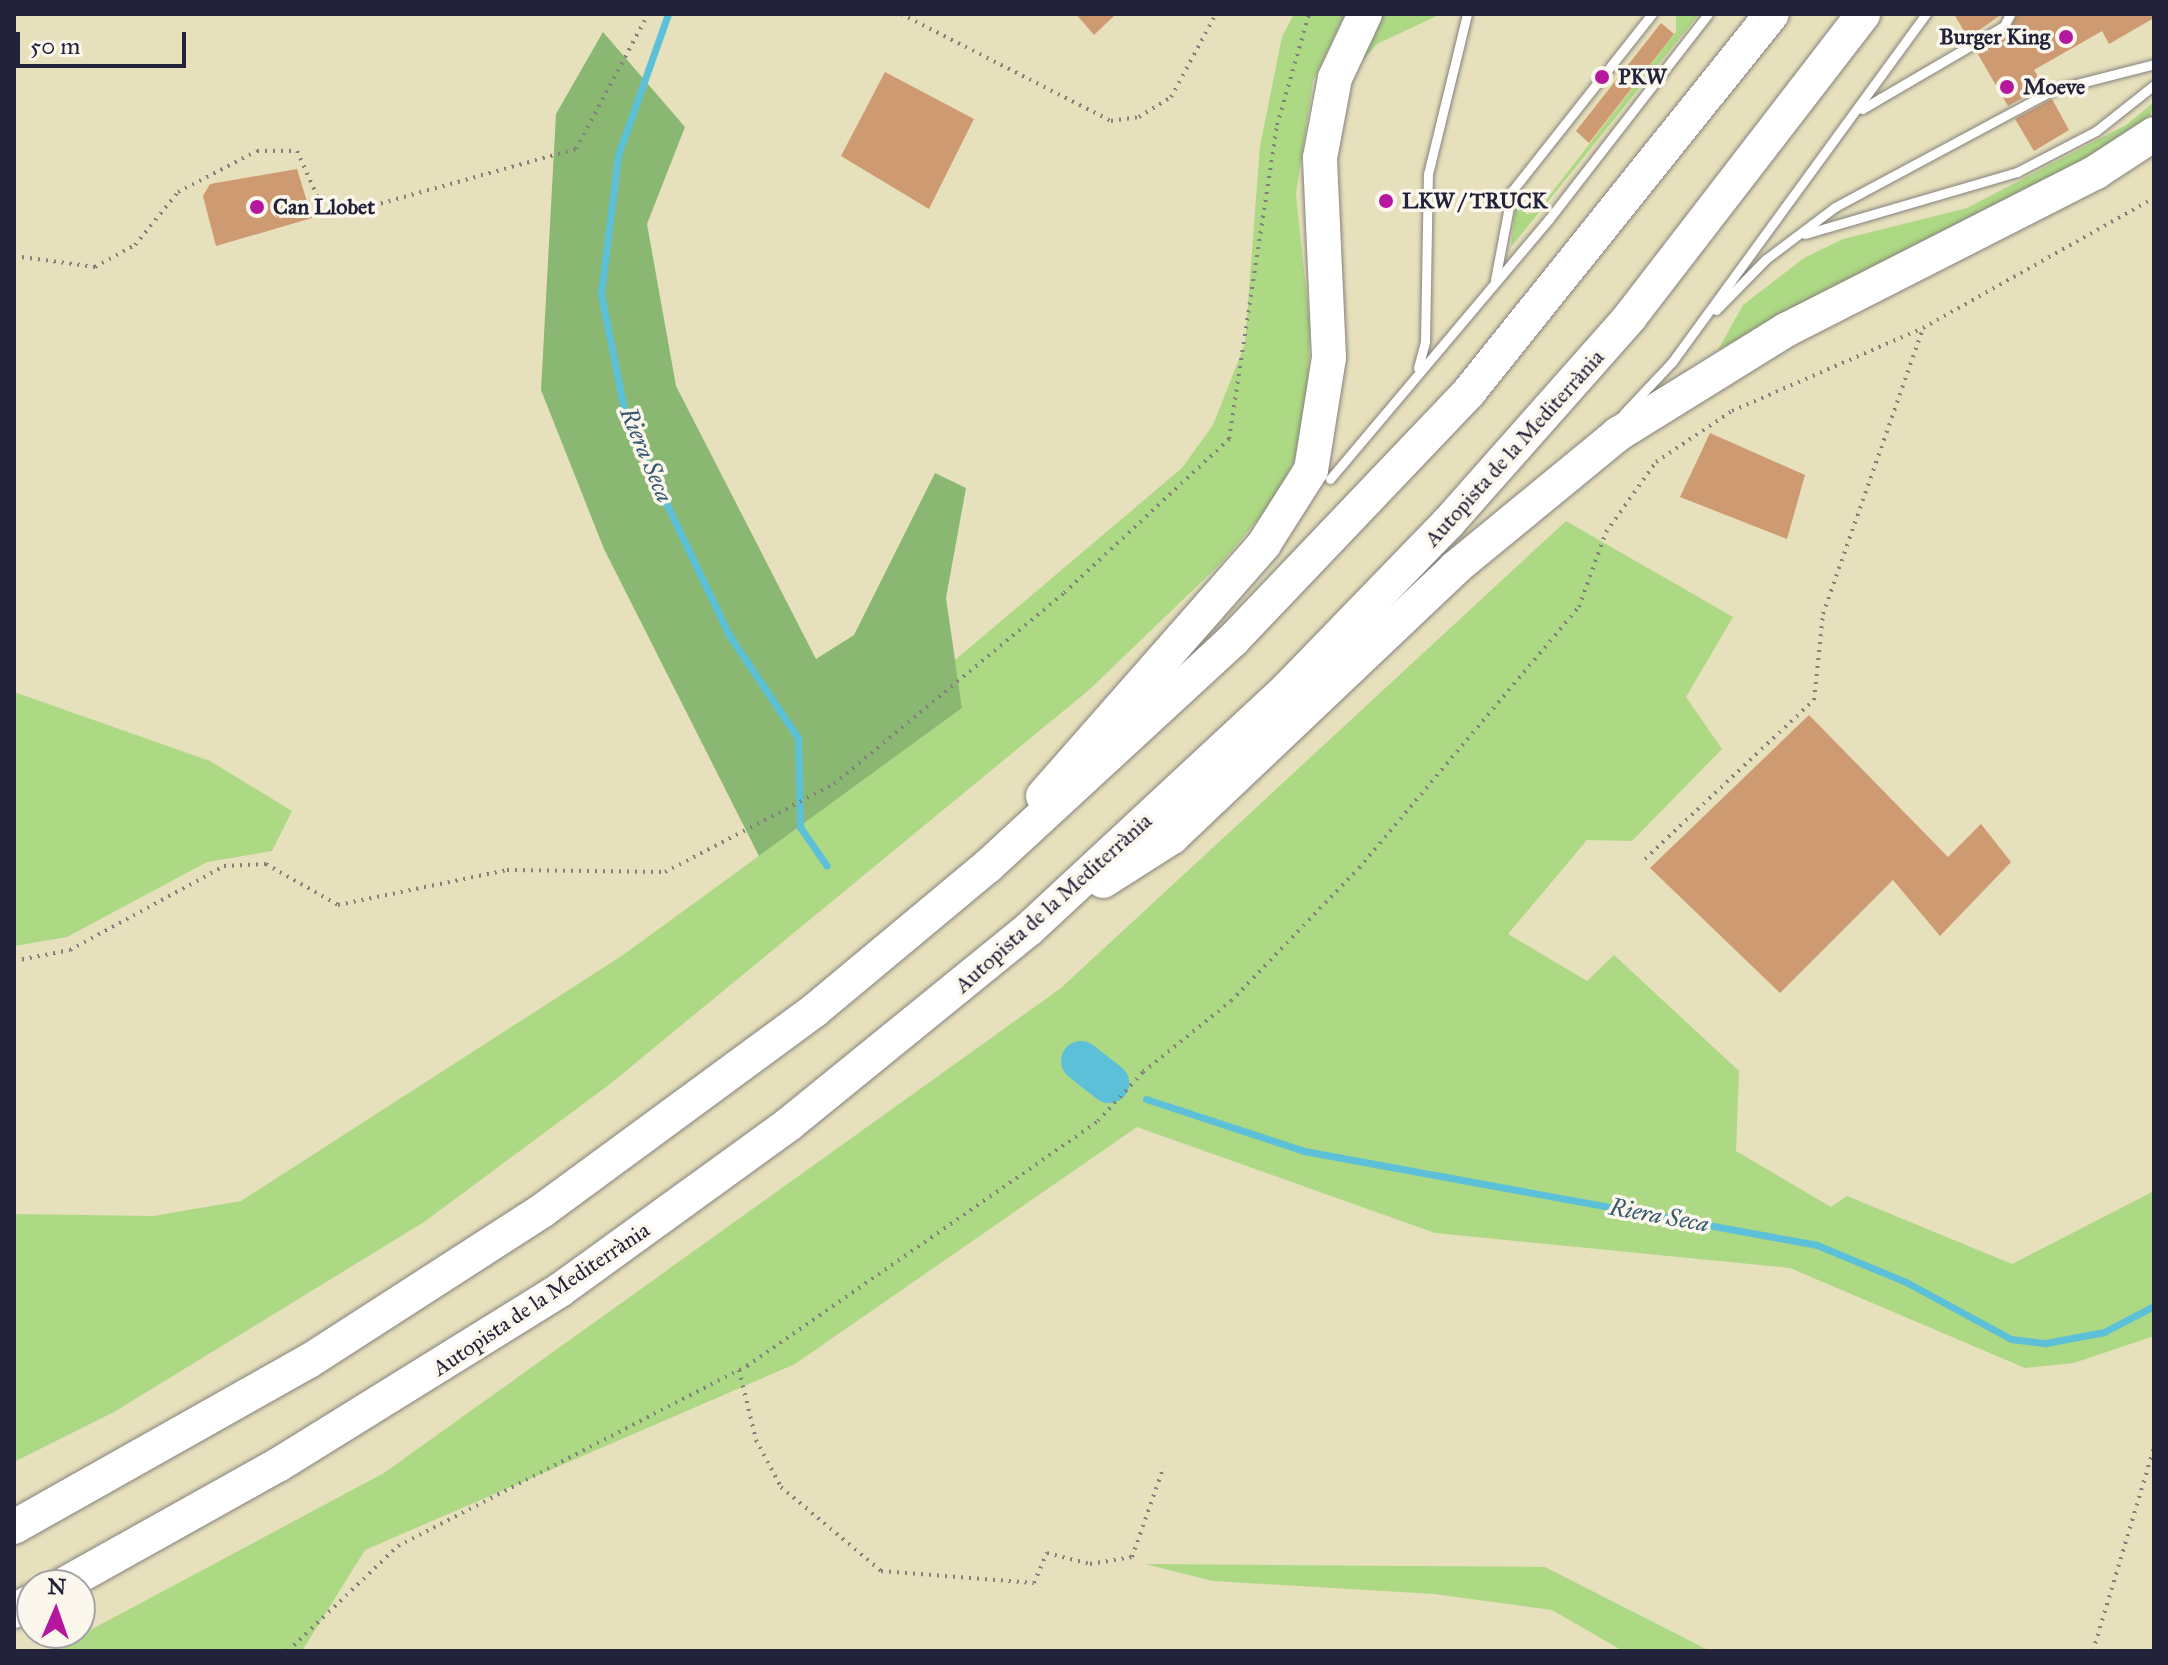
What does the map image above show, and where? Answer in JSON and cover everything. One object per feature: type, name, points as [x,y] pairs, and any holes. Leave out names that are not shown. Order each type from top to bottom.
[{"type":"highway","points":[[988,866],[1099,726],[1264,544],[1311,470],[1329,357],[1320,158],[1335,78],[1365,14]]},
{"type":"highway","points":[[14,1527],[309,1361],[543,1210],[815,1010],[988,866],[1233,640],[1459,404],[1587,255],[1772,14]]},
{"type":"highway","name":"Autopista de la Mediterrània","points":[[92,1569],[291,1458],[560,1290],[789,1124],[1029,929],[1288,688],[1448,523],[1630,317],[1863,14]]},
{"type":"highway","points":[[1029,929],[1172,837],[1556,481],[1786,330],[2096,172],[2154,134]]},
{"type":"highway","points":[[1099,726],[1251,577],[1330,479]]},
{"type":"lane","points":[[1414,376],[1425,342],[1428,174],[1467,14]]},
{"type":"lane","points":[[1491,287],[1512,191],[1652,14]]},
{"type":"lane","points":[[1330,479],[1491,287],[1708,14]]},
{"type":"lane","points":[[1556,481],[1654,384],[1926,14]]},
{"type":"lane","points":[[1853,117],[2004,26],[2010,14]]},
{"type":"lane","points":[[1694,332],[1787,242],[1835,207],[2053,90],[2154,64]]},
{"type":"lane","points":[[1787,242],[2017,172],[2096,131],[2154,85]]},
{"type":"path","points":[[14,256],[95,267],[135,245],[178,192],[257,151],[297,151],[324,211],[350,212],[576,149],[648,14]]},
{"type":"path","points":[[901,14],[1111,121],[1139,117],[1171,97],[1216,14]]},
{"type":"path","points":[[14,961],[70,950],[224,866],[266,864],[338,905],[507,870],[665,872],[834,784],[1064,593],[1229,439],[1277,125],[1309,14]]},
{"type":"path","points":[[288,1651],[398,1546],[739,1370],[1098,1121],[1143,1072],[1231,1001],[1359,868],[1579,607],[1606,532],[1656,462],[1732,411],[1923,328],[2154,198]]},
{"type":"path","points":[[1645,859],[1814,700],[1823,614],[1923,328]]},
{"type":"path","points":[[739,1370],[756,1440],[781,1487],[881,1571],[1034,1583],[1047,1553],[1090,1564],[1132,1557],[1164,1466]]},
{"type":"path","points":[[2093,1651],[2154,1448]]},
{"type":"green space","points":[[1294,14],[1345,14],[1313,81],[1296,194],[1310,328],[1306,431],[1280,493],[1222,562],[1089,690],[610,1084],[424,1222],[114,1412],[14,1462],[14,1214],[153,1216],[241,1201],[623,955],[962,708],[955,660],[1182,468],[1213,425],[1245,344],[1260,146],[1282,37]]},
{"type":"green space","points":[[1378,14],[1441,14],[1377,44],[1363,60],[1357,51]]},
{"type":"green space","points":[[1676,14],[1699,14],[1511,247],[1515,210],[1524,202],[1526,214],[1536,213],[1676,32]]},
{"type":"green space","points":[[603,32],[685,127],[647,224],[676,386],[816,659],[854,635],[935,473],[966,488],[946,598],[962,708],[759,856],[604,549],[541,390],[556,114]]},
{"type":"green space","points":[[2154,102],[2147,127],[1718,350],[1743,305],[1804,258],[1843,239],[1967,208],[2126,125]]},
{"type":"green space","points":[[1566,521],[1733,617],[1686,697],[1722,749],[1632,841],[1587,840],[1508,934],[1587,981],[1614,955],[1739,1071],[1736,1151],[1831,1207],[1847,1196],[2012,1264],[2154,1191],[2154,1336],[2074,1363],[2025,1368],[1790,1268],[1435,1233],[1137,1127],[795,1364],[365,1550],[302,1651],[51,1651],[96,1649],[96,1627],[384,1473],[1061,988]]},
{"type":"green space","points":[[14,692],[210,761],[292,811],[272,851],[207,862],[67,937],[14,946]]},
{"type":"green space","points":[[1145,1564],[1545,1567],[1710,1651],[1623,1651],[1552,1610],[1434,1594],[1213,1581]]},
{"type":"building","points":[[1076,14],[1116,14],[1094,35]]},
{"type":"building","points":[[1954,14],[2002,14],[1968,38]]},
{"type":"building","points":[[2017,14],[2154,14],[2154,18],[2109,44],[2102,31],[2034,70],[2044,86],[2008,106],[1976,51],[2008,32]]},
{"type":"building","points":[[1661,23],[1674,34],[1589,143],[1576,131]]},
{"type":"building","points":[[885,72],[974,119],[929,209],[841,156]]},
{"type":"building","points":[[2052,99],[2069,130],[2034,151],[2015,119]]},
{"type":"building","name":"Can Llobet","points":[[297,169],[312,218],[216,246],[203,196],[210,184]]},
{"type":"building","points":[[1710,433],[1805,475],[1787,539],[1680,497]]},
{"type":"building","points":[[1809,715],[1948,857],[1981,824],[2011,862],[1940,936],[1893,880],[1780,993],[1650,868]]},
{"type":"waterway","name":"Riera Seca","points":[[668,14],[618,155],[601,294],[626,419],[729,635],[798,738],[800,827],[827,866]]},
{"type":"waterway","name":"Riera Seca","points":[[1081,1061],[1109,1083]]},
{"type":"waterway","name":"Riera Seca","points":[[1146,1099],[1304,1151],[1817,1245],[1906,1282],[2011,1339],[2046,1343],[2104,1332],[2154,1306]]},
{"type":"place","name":"Burger King","points":[[2066,37]]},
{"type":"place","name":"PKW","points":[[1602,77]]},
{"type":"place","name":"Moeve","points":[[2007,87]]},
{"type":"place","name":"LKW / TRUCK","points":[[1386,201]]},
{"type":"place","name":"Can Llobet","points":[[257,207]]}]
